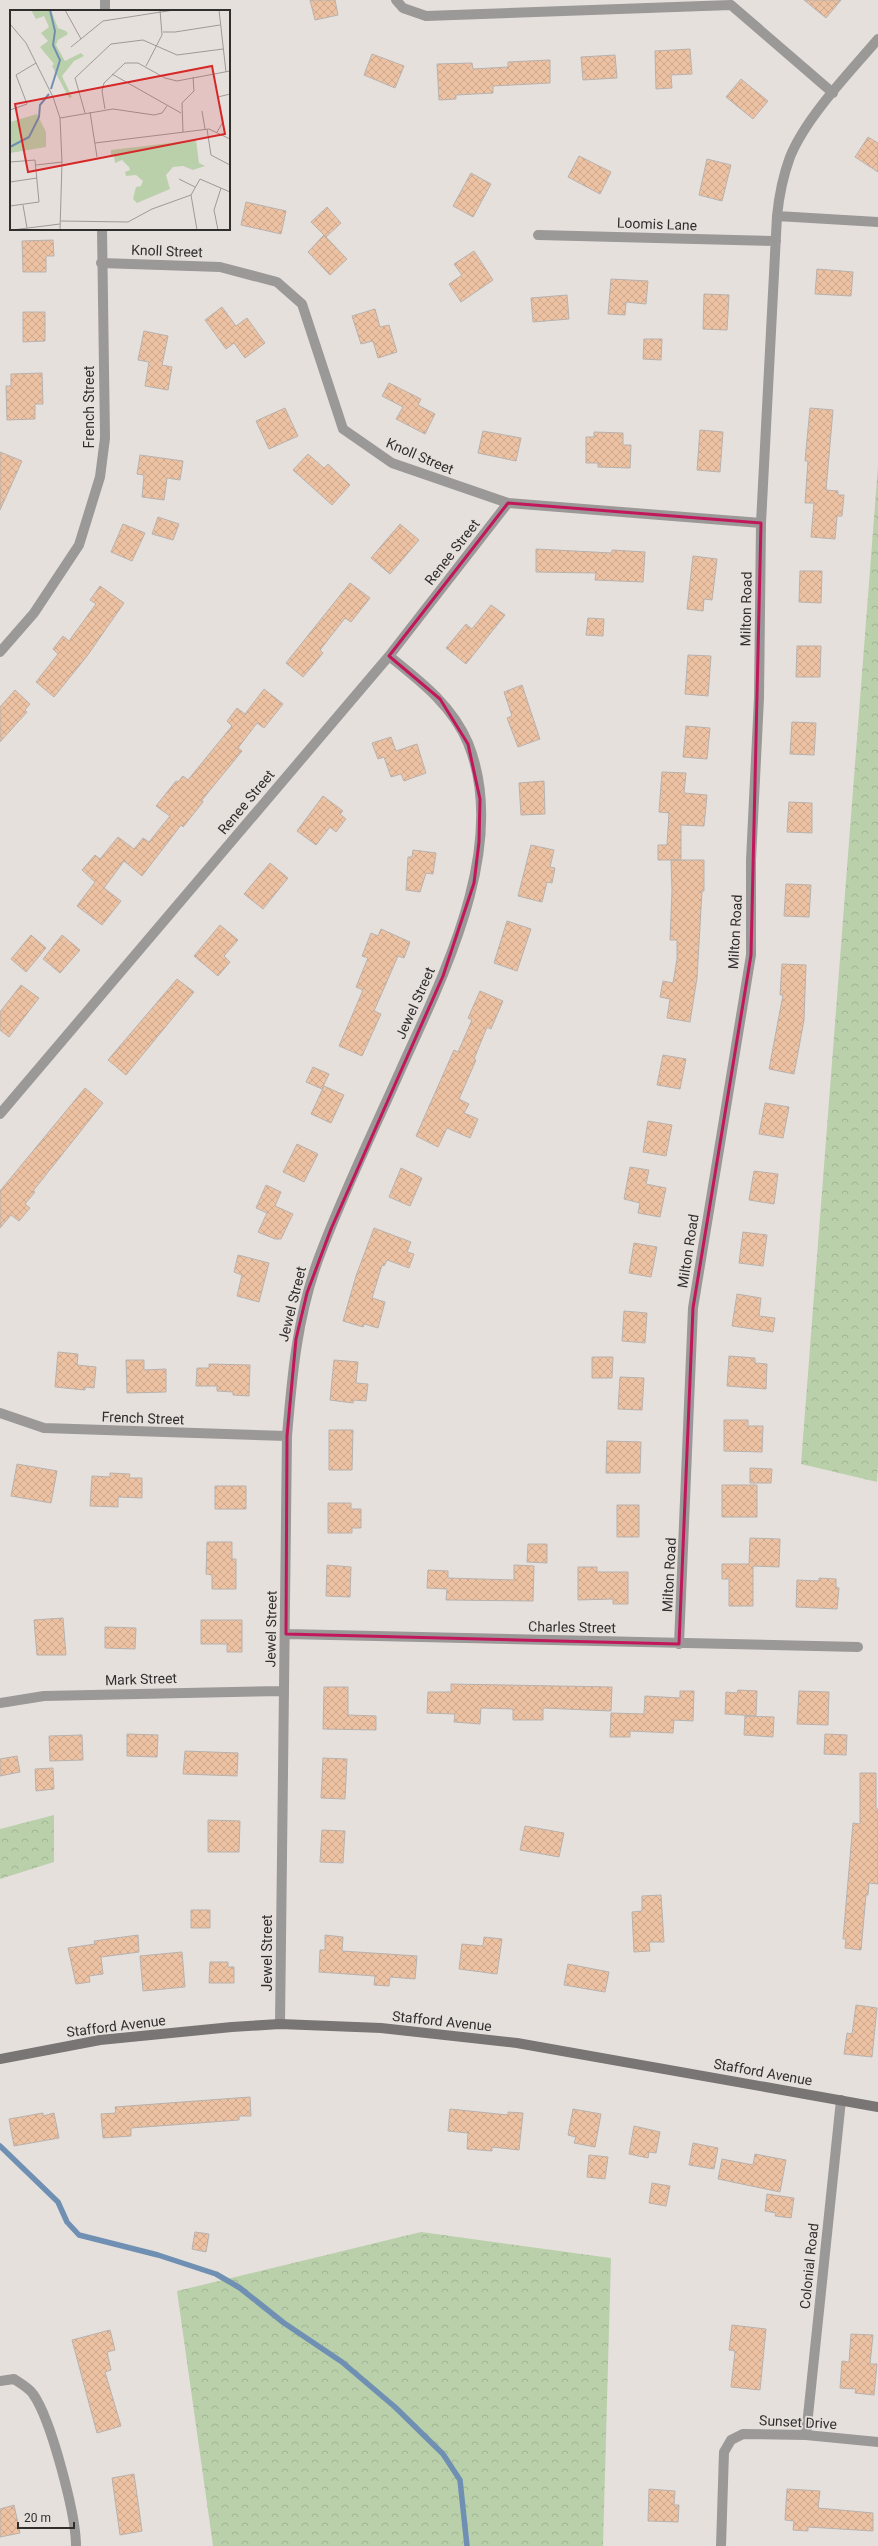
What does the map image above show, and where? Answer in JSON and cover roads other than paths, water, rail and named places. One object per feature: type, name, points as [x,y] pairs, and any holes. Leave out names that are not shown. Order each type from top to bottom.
[{"type":"main road","name":"Stafford Avenue","points":[[0,2059],[100,2040],[280,2024],[381,2028],[517,2043],[878,2107]]},
{"type":"street","points":[[396,0],[403,8],[426,16],[731,5],[833,93]]},
{"type":"street","name":"Milton Road","points":[[680,1644],[693,1308],[751,955],[751,860],[759,698],[761,523],[776,241],[776,216],[780,187],[790,156],[802,135],[833,93],[878,40]]},
{"type":"street","points":[[776,216],[878,222]]},
{"type":"street","name":"French Street","points":[[0,652],[34,613],[79,545],[100,477],[105,438],[101,263],[102,230]]},
{"type":"street","name":"Loomis Lane","points":[[538,235],[776,241]]},
{"type":"street","name":"Knoll Street","points":[[101,263],[220,267],[277,282],[302,304],[342,429],[362,444],[392,462],[508,503],[761,523]]},
{"type":"street","name":"Renee Street","points":[[0,1114],[389,656],[508,503]]},
{"type":"street","name":"Jewel Street","points":[[280,2024],[283,1691],[286,1634],[287,1436],[296,1339],[309,1287],[337,1214],[443,976],[461,928],[474,883],[480,842],[480,799],[468,744],[455,718],[440,699],[389,656]]},
{"type":"street","name":"French Street","points":[[0,1413],[44,1428],[287,1436]]},
{"type":"street","name":"Charles Street","points":[[286,1634],[858,1647]]},
{"type":"street","name":"Mark Street","points":[[0,1703],[44,1696],[283,1691]]},
{"type":"street","name":"Colonial Road","points":[[806,2435],[841,2100]]},
{"type":"street","points":[[0,2381],[14,2379],[33,2393],[50,2429],[67,2496],[76,2546]]},
{"type":"street","name":"Sunset Drive","points":[[721,2546],[724,2452],[732,2440],[743,2434],[806,2435],[878,2442]]},
{"type":"waterway","points":[[0,2146],[58,2202],[67,2222],[79,2235],[158,2255],[216,2274],[240,2288],[284,2323],[342,2362],[395,2407],[443,2454],[460,2480],[467,2546]]}]
